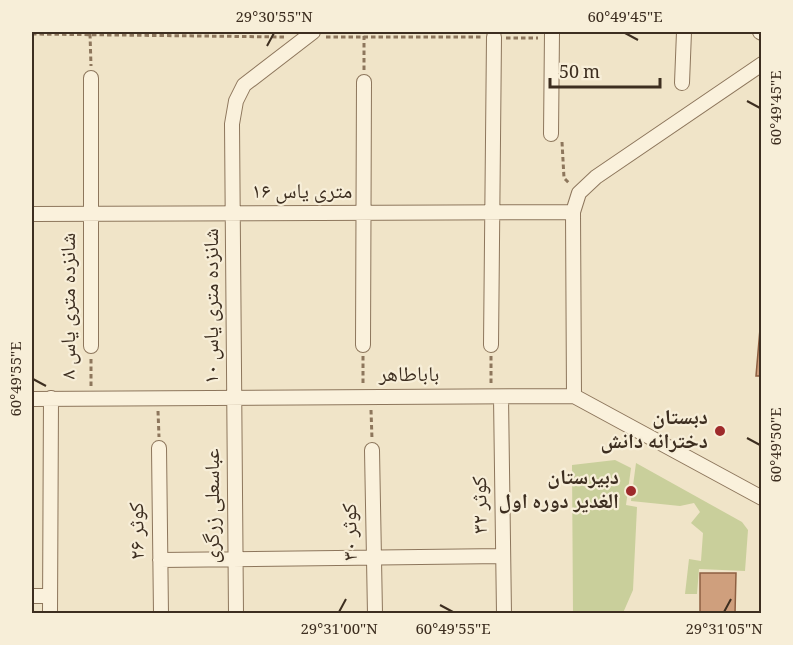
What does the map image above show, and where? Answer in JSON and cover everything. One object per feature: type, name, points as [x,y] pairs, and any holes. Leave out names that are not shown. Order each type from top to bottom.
[{"type":"street","name":"شانزده متری یاس ۱۰","points":[[234,398],[232,124],[236,101],[244,85],[256,73],[313,32]]},
{"type":"street","points":[[551,134],[552,32]]},
{"type":"street","points":[[682,83],[684,32]]},
{"type":"street","points":[[491,345],[494,37]]},
{"type":"street","points":[[574,396],[573,212],[579,193],[596,177],[762,64]]},
{"type":"street","name":"شانزده متری یاس ۸","points":[[91,78],[91,346]]},
{"type":"street","points":[[363,345],[364,82]]},
{"type":"street","name":"۱۶ متری یاس","points":[[32,214],[573,212]]},
{"type":"street","name":"باباطاهر","points":[[32,399],[574,396],[762,498]]},
{"type":"street","name":"کوثر ۳۲","points":[[496,397],[504,614]]},
{"type":"street","points":[[50,614],[51,398]]},
{"type":"street","name":"عباسعلی زرگری","points":[[234,398],[236,614]]},
{"type":"street","name":"کوثر ۲۶","points":[[159,448],[161,614]]},
{"type":"street","name":"کوثر ۳۰","points":[[372,450],[375,614]]},
{"type":"street","points":[[160,560],[503,556]]},
{"type":"street","points":[[32,596],[50,596]]},
{"type":"path","points":[[90,34],[91,78]]},
{"type":"path","points":[[364,36],[364,82]]},
{"type":"path","points":[[551,134],[563,142],[564,178],[579,193]]},
{"type":"path","points":[[363,345],[372,450]]},
{"type":"path","points":[[491,345],[496,397]]},
{"type":"path","name":"شانزده متری یاس ۸","points":[[91,346],[92,398]]},
{"type":"path","points":[[158,398],[159,448]]},
{"type":"green space","points":[[615,460],[631,468],[626,505],[637,507],[633,590],[623,613],[573,613],[572,465]]},
{"type":"green space","points":[[636,463],[742,522],[748,530],[745,571],[699,569],[697,594],[685,594],[689,559],[701,561],[703,533],[691,523],[700,512],[694,503],[680,506],[631,501]]},
{"type":"building","points":[[760,329],[762,329],[762,376],[756,376]]},
{"type":"building","points":[[700,573],[736,573],[735,614],[700,614]]},
{"type":"place","name":"دبستان دخترانه دانش","points":[[720,431]]},
{"type":"place","name":"دبیرستان الغدیر دوره اول","points":[[631,491]]}]
